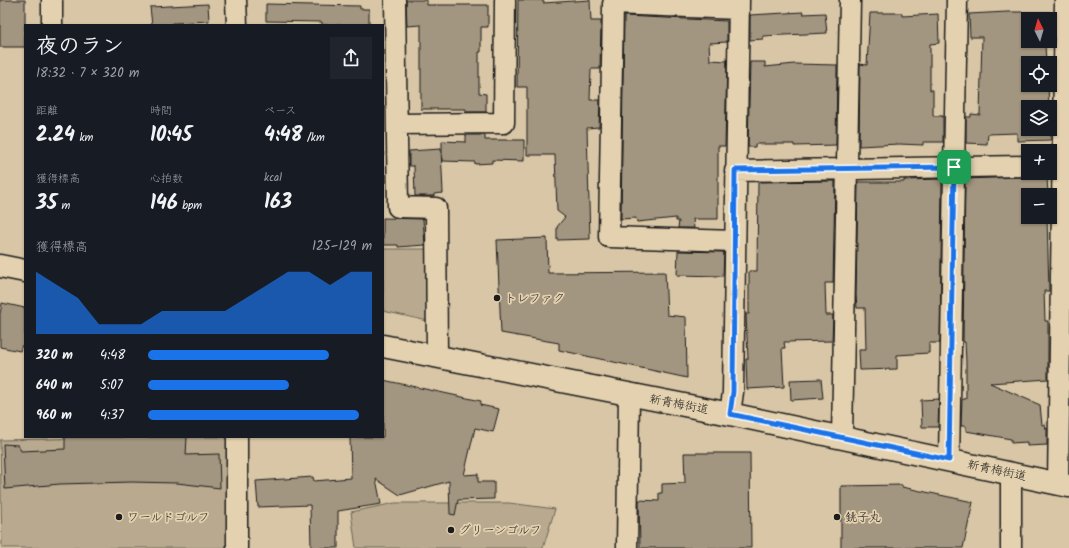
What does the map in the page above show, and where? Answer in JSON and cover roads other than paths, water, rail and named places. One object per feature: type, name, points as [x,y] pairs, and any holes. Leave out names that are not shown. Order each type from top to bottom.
[{"type":"main road","points":[[0,266],[24,271]]},
{"type":"main road","name":"新青梅街道","points":[[384,346],[730,414],[1064,484]]},
{"type":"street","points":[[52,0],[52,24]]},
{"type":"street","points":[[236,0],[237,24]]},
{"type":"street","points":[[395,0],[398,207],[436,208],[437,357]]},
{"type":"street","points":[[397,124],[504,123],[505,0]]},
{"type":"street","points":[[842,438],[850,0]]},
{"type":"street","points":[[949,460],[957,0]]},
{"type":"street","points":[[1057,148],[1065,0]]},
{"type":"street","points":[[730,414],[733,392],[735,170],[739,4],[614,4],[608,236],[734,241]]},
{"type":"street","points":[[735,170],[1021,166]]},
{"type":"street","points":[[1056,180],[1064,484]]},
{"type":"street","points":[[627,548],[629,394]]},
{"type":"street","points":[[237,438],[237,548]]},
{"type":"street","points":[[1011,548],[1012,473]]},
{"type":"place","name":"トレファク","points":[[497,298]]},
{"type":"place","name":"ワールドゴルフ","points":[[119,517]]},
{"type":"place","name":"銚子丸","points":[[837,517]]},
{"type":"place","name":"グリーンゴルフ","points":[[451,530]]}]
